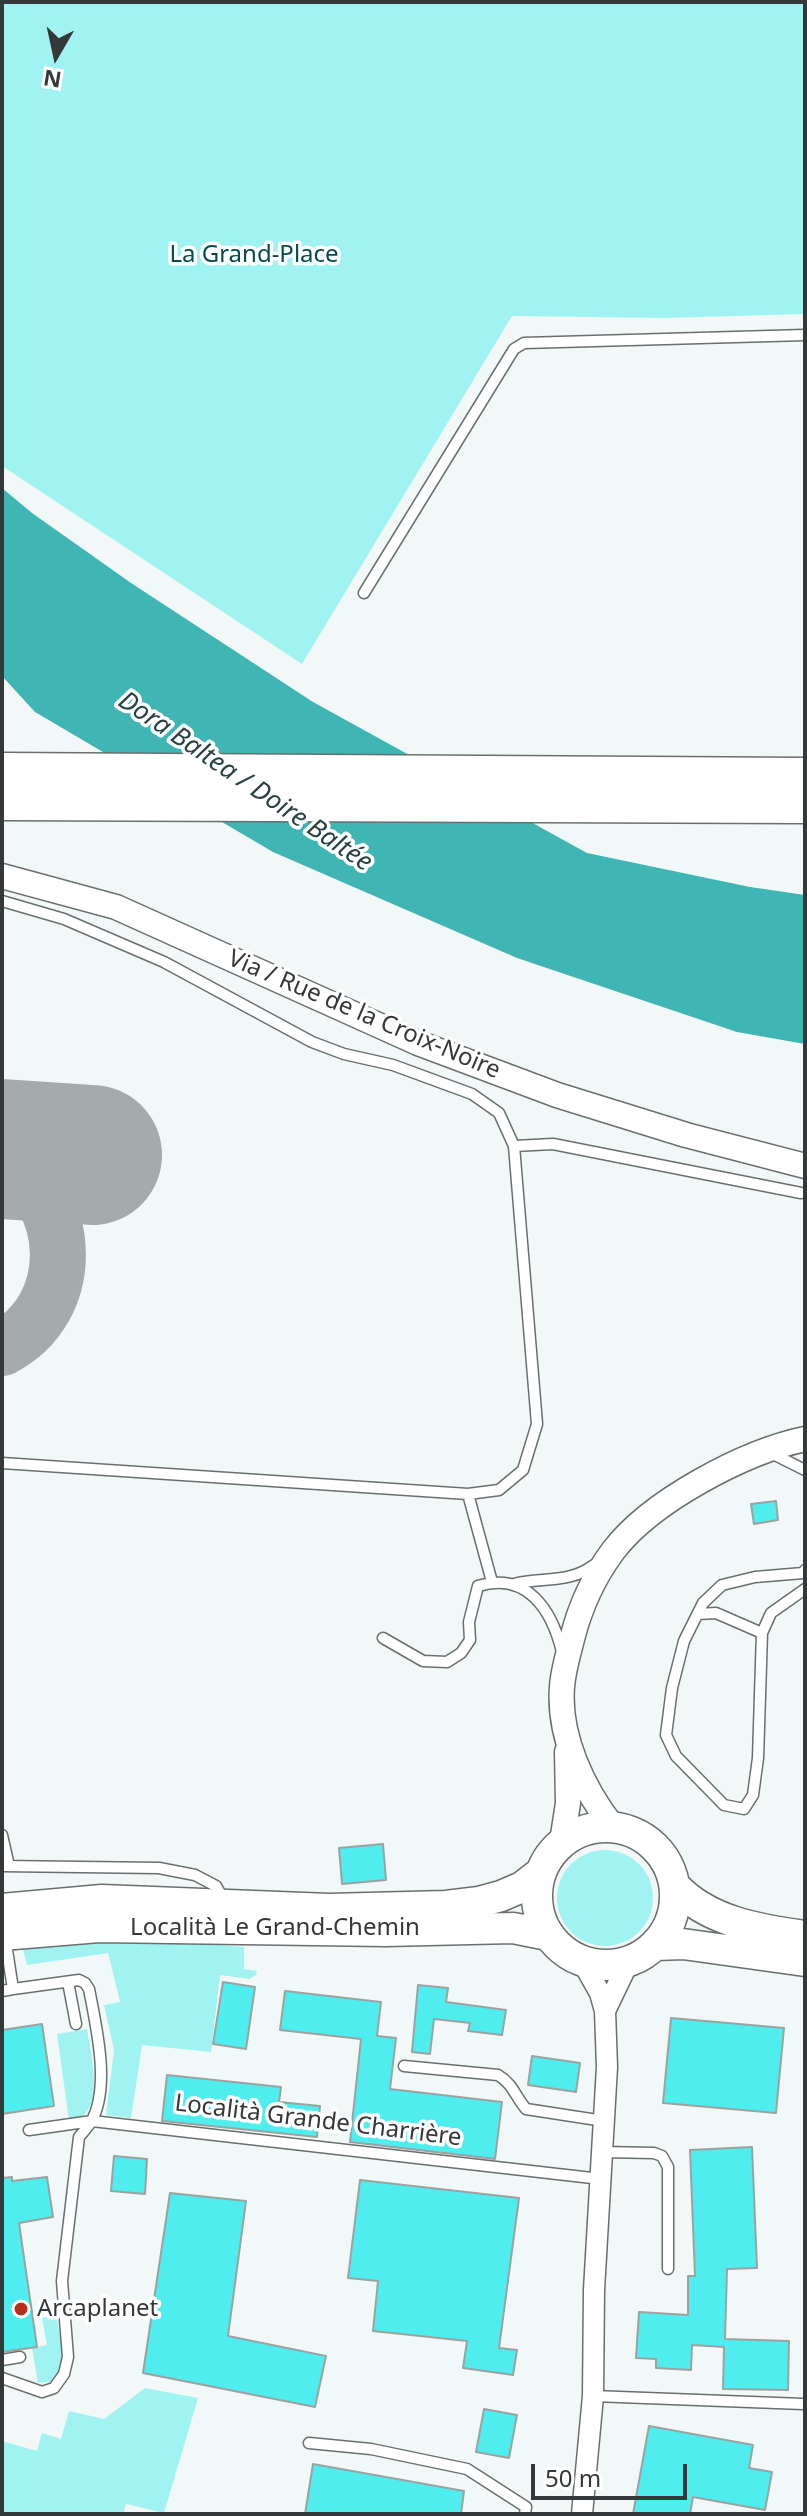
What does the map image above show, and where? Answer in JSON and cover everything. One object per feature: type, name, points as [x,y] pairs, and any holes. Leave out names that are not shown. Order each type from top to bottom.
[{"type":"highway","points":[[2,771],[805,776]]},
{"type":"highway","points":[[2,802],[805,805]]},
{"type":"main road","points":[[562,1842],[584,1830],[613,1827],[632,1832],[656,1848],[664,1858],[675,1886],[701,1908],[760,1929],[805,1936]]},
{"type":"main road","name":"Località Le Grand-Chemin","points":[[3,1926],[102,1900],[329,1909],[446,1906],[501,1896],[522,1887],[540,1873],[551,1853],[562,1842]]},
{"type":"main road","points":[[540,1873],[537,1905],[548,1935]]},
{"type":"main road","points":[[582,1961],[603,1965],[629,1961],[656,1945],[673,1914],[675,1886]]},
{"type":"main road","name":"Località Le Grand-Chemin","points":[[3,1926],[386,1931],[513,1928],[548,1935],[569,1955],[582,1961]]},
{"type":"main road","points":[[656,1945],[683,1944],[805,1961]]},
{"type":"street","name":"Via / Rue de la Croix-Noire","points":[[2,876],[116,907],[418,1043],[557,1095],[643,1123],[805,1164]]},
{"type":"street","points":[[562,1842],[568,1803],[567,1737],[562,1703],[565,1668],[589,1588],[614,1550],[674,1497],[713,1474],[791,1441]]},
{"type":"street","points":[[567,1737],[593,1798],[613,1827]]},
{"type":"street","points":[[582,1961],[600,1993],[605,2011],[607,2067],[594,2290],[593,2396],[582,2514]]},
{"type":"street","points":[[605,2011],[629,1961]]},
{"type":"lane","points":[[364,593],[514,349],[524,343],[805,335]]},
{"type":"lane","points":[[2,901],[64,919],[164,962],[312,1042],[344,1054],[393,1065],[472,1094],[499,1113],[514,1146],[537,1424],[523,1470],[499,1490],[468,1494],[2,1463]]},
{"type":"lane","points":[[514,1146],[553,1144],[801,1193]]},
{"type":"lane","points":[[791,1441],[805,1470]]},
{"type":"lane","points":[[468,1494],[492,1582]]},
{"type":"lane","points":[[383,1638],[423,1661],[447,1662],[461,1653],[470,1640],[469,1622],[478,1586],[492,1582],[512,1585],[559,1580],[583,1574],[614,1550]]},
{"type":"lane","points":[[805,1570],[803,1573],[755,1577],[722,1585],[703,1603],[681,1652],[672,1688],[666,1735],[676,1756],[724,1805],[744,1809],[753,1795],[758,1758],[762,1633],[771,1613],[805,1589]]},
{"type":"lane","points":[[512,1585],[537,1598],[548,1612],[555,1625],[565,1668]]},
{"type":"lane","points":[[698,1614],[716,1613],[762,1633]]},
{"type":"lane","points":[[2,1835],[5,1866],[159,1868],[195,1875],[216,1886],[227,1906]]},
{"type":"lane","points":[[2,2378],[42,2392],[54,2388],[64,2374],[68,2357],[62,2281],[79,2137],[92,2121],[99,2096],[97,2033],[89,1989],[79,1980],[8,1990],[3,1926]]},
{"type":"lane","points":[[68,1982],[76,2024]]},
{"type":"lane","points":[[404,2066],[498,2075],[510,2083],[526,2109],[604,2121]]},
{"type":"lane","name":"Località Grande Charrière","points":[[29,2130],[92,2121],[601,2179]]},
{"type":"lane","points":[[602,2152],[654,2153],[662,2156],[668,2167],[668,2269]]},
{"type":"lane","points":[[2,2360],[20,2357]]},
{"type":"lane","points":[[593,2396],[803,2404]]},
{"type":"lane","points":[[309,2443],[371,2449],[467,2469],[526,2507],[525,2514]]},
{"type":"green space","name":"La Grand-Place","points":[[2,2],[805,2],[805,314],[666,318],[512,316],[302,664],[2,466]]},
{"type":"green space","points":[[605,1850],[623,1854],[639,1864],[649,1880],[653,1898],[649,1916],[639,1932],[623,1942],[605,1946],[587,1942],[571,1932],[561,1916],[557,1898],[561,1880],[571,1864],[587,1854]]},
{"type":"green space","points":[[123,1937],[244,1947],[244,1969],[256,1971],[257,1974],[250,1979],[220,1975],[211,2052],[142,2045],[131,2118],[106,2115],[114,2050],[104,2005],[120,2002],[108,1953],[27,1965],[23,1949]]},
{"type":"green space","points":[[87,2029],[94,2076],[92,2100],[81,2117],[69,2120],[57,2034]]},
{"type":"green space","points":[[56,2315],[63,2352],[56,2381],[38,2383],[32,2348],[47,2345],[42,2318]]},
{"type":"green space","points":[[145,2388],[198,2398],[164,2513],[126,2504],[123,2514],[2,2514],[2,2441],[37,2451],[42,2433],[61,2439],[69,2411],[104,2419]]},
{"type":"water","name":"Dora Baltea / Doire Baltée","points":[[2,488],[131,583],[313,702],[587,853],[750,887],[805,895],[805,1044],[737,1032],[517,958],[273,852],[35,712],[2,676]]},
{"type":"building","points":[[776,1501],[778,1520],[754,1524],[751,1504]]},
{"type":"building","points":[[383,1844],[386,1880],[342,1884],[339,1848]]},
{"type":"building","points":[[223,1982],[255,1987],[246,2049],[213,2044]]},
{"type":"building","points":[[418,1985],[448,1988],[446,2002],[506,2010],[502,2035],[468,2031],[470,2023],[434,2019],[430,2054],[412,2052]]},
{"type":"building","points":[[285,1991],[381,2002],[377,2036],[396,2038],[390,2089],[502,2102],[495,2159],[350,2142],[361,2039],[280,2030]]},
{"type":"building","points":[[671,2018],[784,2028],[776,2113],[663,2103]]},
{"type":"building","points":[[42,2024],[54,2106],[2,2114],[2,2030]]},
{"type":"building","points":[[532,2056],[580,2063],[576,2092],[528,2085]]},
{"type":"building","points":[[167,2075],[281,2087],[279,2102],[320,2106],[317,2137],[162,2121]]},
{"type":"building","points":[[752,2147],[757,2268],[727,2269],[725,2339],[789,2341],[788,2390],[723,2389],[724,2347],[692,2345],[691,2370],[656,2368],[656,2359],[636,2358],[639,2312],[688,2315],[688,2276],[695,2276],[690,2150]]},
{"type":"building","points":[[114,2156],[147,2159],[145,2194],[111,2191]]},
{"type":"building","points":[[12,2177],[12,2181],[47,2177],[53,2217],[19,2223],[37,2347],[2,2352],[2,2178]]},
{"type":"building","points":[[360,2180],[519,2198],[499,2348],[517,2350],[513,2375],[463,2368],[467,2341],[373,2331],[378,2281],[348,2278]]},
{"type":"building","points":[[170,2193],[246,2201],[228,2336],[326,2356],[315,2407],[143,2373]]},
{"type":"building","points":[[484,2409],[517,2415],[509,2458],[476,2452]]},
{"type":"building","points":[[649,2426],[753,2445],[749,2468],[772,2472],[765,2510],[693,2497],[690,2514],[633,2514]]},
{"type":"building","points":[[313,2464],[464,2491],[461,2514],[305,2514]]},
{"type":"taxiway","points":[[2,1158],[26,1176],[43,1200],[54,1226],[58,1254],[55,1282],[44,1308],[27,1330],[2,1348]]},
{"type":"runway","points":[[2,1149],[92,1155]]},
{"type":"place","name":"Arcaplanet","points":[[21,2309]]}]
